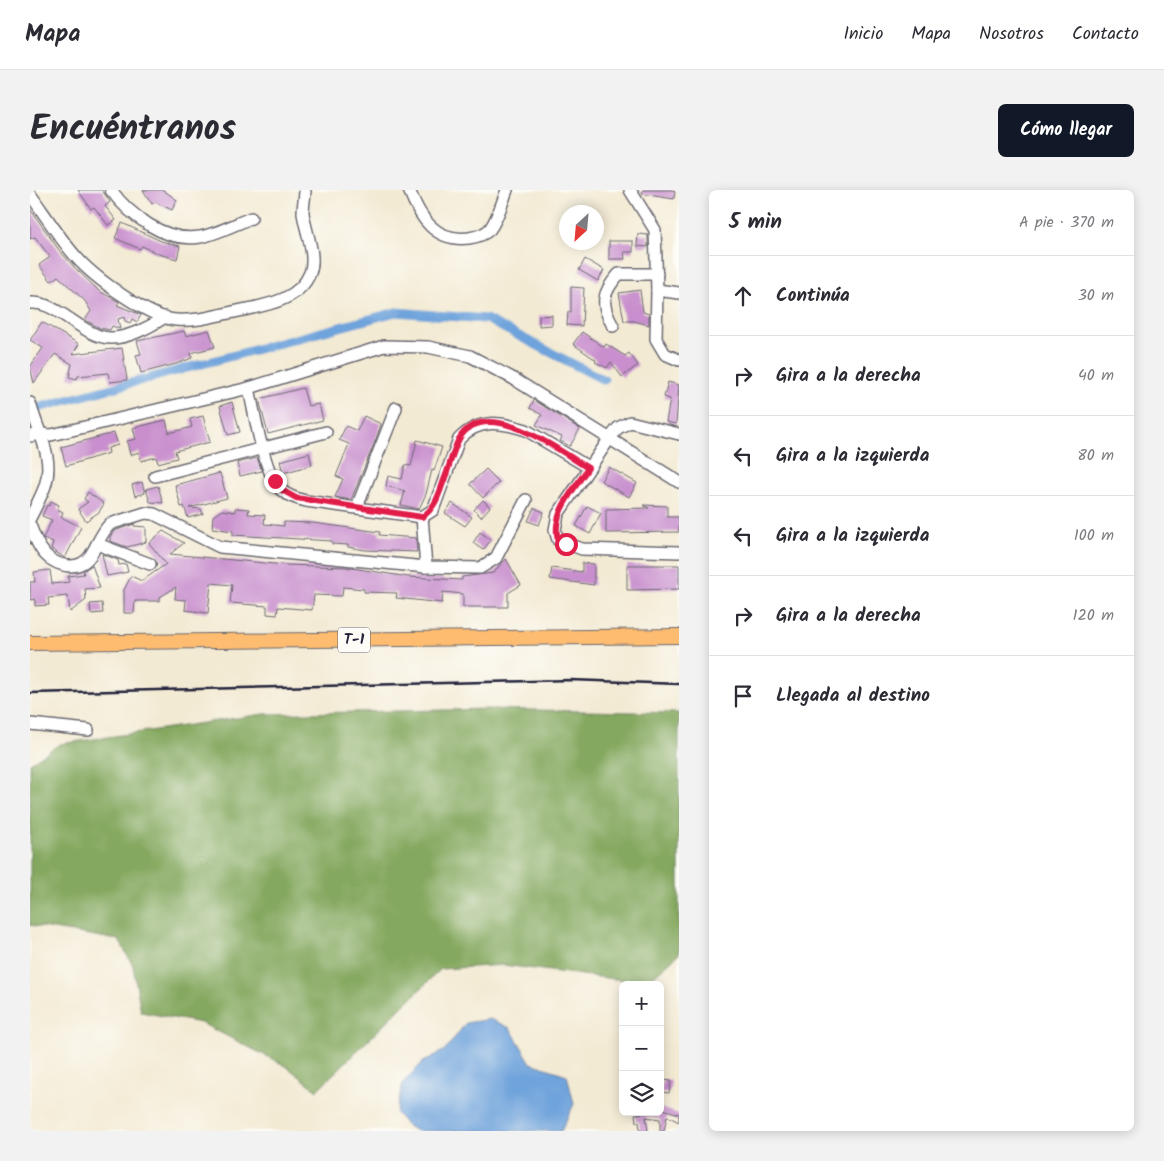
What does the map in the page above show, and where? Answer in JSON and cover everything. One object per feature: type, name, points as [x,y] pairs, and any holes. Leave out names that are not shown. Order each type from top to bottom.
[{"type":"main road","name":"T-1","points":[[30,643],[679,636]]},
{"type":"street","points":[[111,190],[122,205],[142,220],[180,237],[200,237],[251,218]]},
{"type":"street","points":[[30,194],[77,258],[112,288],[143,307],[176,320],[195,319],[272,304],[295,293],[305,283],[311,271],[312,257],[303,211],[305,190]]},
{"type":"street","points":[[409,190],[428,224],[435,232],[454,239],[476,237],[488,230],[508,190]]},
{"type":"street","points":[[630,190],[655,230],[657,274],[656,339],[665,354],[679,360]]},
{"type":"street","points":[[612,326],[603,309],[604,299],[614,279],[619,274],[657,274]]},
{"type":"street","points":[[657,290],[679,293]]},
{"type":"street","points":[[30,303],[46,304],[83,328],[110,338],[138,333],[165,317]]},
{"type":"street","points":[[35,435],[51,435],[249,388],[384,346],[428,347],[470,356],[514,379],[679,482]]},
{"type":"street","points":[[249,388],[262,447],[275,481],[287,494],[306,501],[422,517],[433,510],[459,439],[468,429],[483,424],[499,422],[526,430],[588,468]]},
{"type":"street","points":[[30,403],[35,435],[46,450],[49,468],[45,486],[34,501],[30,518]]},
{"type":"street","points":[[357,507],[396,408]]},
{"type":"street","points":[[679,434],[630,422],[618,428],[588,468],[558,514],[555,530],[558,540],[582,549],[679,552]]},
{"type":"street","points":[[156,476],[262,447],[326,432]]},
{"type":"street","points":[[30,525],[41,549],[48,557],[64,566],[78,566],[84,562],[110,524],[145,513],[161,516],[220,547],[426,567],[480,568],[496,558],[526,500]]},
{"type":"street","points":[[422,517],[426,567]]},
{"type":"street","points":[[97,544],[150,564]]},
{"type":"street","points":[[30,724],[88,730]]},
{"type":"green space","points":[[488,709],[679,713],[679,954],[648,981],[630,981],[503,965],[441,969],[317,1090],[286,1066],[201,1023],[141,1012],[133,966],[119,940],[30,925],[30,763],[60,744],[264,714]]},
{"type":"water","points":[[490,1019],[510,1028],[531,1063],[567,1075],[574,1104],[561,1131],[417,1131],[407,1126],[396,1113],[403,1083],[422,1063],[446,1049],[466,1023]]},
{"type":"building","points":[[78,190],[102,190],[110,202],[105,206],[116,220],[108,225],[94,207],[91,209]]},
{"type":"building","points":[[143,190],[163,190],[177,200],[172,210],[155,202],[152,204]]},
{"type":"building","points":[[643,190],[675,190],[674,199],[642,194]]},
{"type":"building","points":[[30,209],[59,250],[74,267],[99,291],[119,302],[117,305],[141,315],[137,322],[132,319],[130,323],[125,321],[124,317],[118,319],[120,329],[112,326],[110,330],[100,328],[85,320],[91,311],[85,301],[58,276],[51,281],[39,265],[50,257],[35,237],[30,239]]},
{"type":"building","points":[[122,223],[161,241],[180,246],[177,259],[158,254],[142,246],[140,249],[115,238]]},
{"type":"building","points":[[638,234],[648,235],[648,247],[637,246]]},
{"type":"building","points":[[609,241],[633,241],[633,252],[624,252],[625,259],[609,259]]},
{"type":"building","points":[[585,259],[604,270],[598,281],[579,270]]},
{"type":"building","points":[[571,287],[584,288],[582,326],[567,325],[568,312],[571,312]]},
{"type":"building","points":[[640,290],[643,312],[649,314],[649,325],[634,321],[624,321],[619,293]]},
{"type":"building","points":[[552,315],[552,325],[539,326],[539,316]]},
{"type":"building","points":[[42,322],[79,344],[73,354],[122,348],[127,380],[110,382],[108,373],[78,376],[77,379],[69,377],[72,364],[55,354],[34,383],[30,367],[43,348],[30,340]]},
{"type":"building","points":[[209,330],[215,347],[191,353],[192,358],[176,364],[141,373],[136,355],[141,354],[137,341],[184,331],[186,336]]},
{"type":"building","points":[[582,332],[604,347],[606,344],[625,356],[629,353],[638,365],[622,377],[611,362],[607,368],[595,362],[596,360],[573,344]]},
{"type":"building","points":[[668,382],[679,385],[676,424],[666,422],[670,399],[664,397]]},
{"type":"building","points":[[303,388],[308,406],[319,404],[323,420],[268,434],[259,399]]},
{"type":"building","points":[[534,400],[580,429],[570,446],[560,441],[562,437],[536,425],[542,415],[530,408]]},
{"type":"building","points":[[232,402],[240,432],[228,435],[220,406]]},
{"type":"building","points":[[203,416],[210,442],[175,451],[177,458],[158,463],[156,457],[141,461],[139,452],[130,455],[127,441],[136,439],[133,428],[166,420],[169,433],[192,427],[190,419]]},
{"type":"building","points":[[364,416],[381,424],[376,439],[351,500],[335,497],[343,479],[336,476],[349,444],[339,440],[346,426],[357,431]]},
{"type":"building","points":[[114,433],[118,445],[108,448],[109,453],[66,466],[61,447]]},
{"type":"building","points":[[417,440],[442,447],[419,509],[401,505],[405,491],[386,486],[388,476],[402,479],[405,465],[411,466]]},
{"type":"building","points":[[309,453],[312,465],[283,473],[280,461]]},
{"type":"building","points":[[257,458],[262,471],[240,476],[237,463]]},
{"type":"building","points":[[609,467],[637,483],[629,497],[601,481]]},
{"type":"building","points":[[486,469],[499,482],[483,498],[470,484]]},
{"type":"building","points":[[220,473],[227,498],[189,508],[201,509],[203,514],[188,518],[184,506],[181,507],[175,485]]},
{"type":"building","points":[[142,482],[145,493],[135,496],[132,485]]},
{"type":"building","points":[[158,486],[163,503],[150,502],[146,489]]},
{"type":"building","points":[[88,492],[104,504],[99,512],[86,521],[78,509],[88,502],[84,499]]},
{"type":"building","points":[[483,500],[490,507],[481,517],[474,510]]},
{"type":"building","points":[[51,501],[59,505],[57,509],[63,512],[61,517],[81,527],[65,558],[51,549],[53,542],[43,538],[52,520],[42,516]]},
{"type":"building","points":[[452,503],[472,517],[465,526],[445,513]]},
{"type":"building","points":[[643,505],[667,506],[667,517],[679,517],[679,532],[606,533],[606,509],[649,508]]},
{"type":"building","points":[[587,506],[601,513],[590,534],[576,526]]},
{"type":"building","points":[[235,508],[249,509],[248,514],[265,515],[264,524],[284,526],[284,522],[313,523],[380,532],[379,535],[416,538],[417,552],[365,550],[348,547],[348,545],[332,544],[332,541],[233,535],[233,531],[212,528],[213,516],[222,510],[235,512]]},
{"type":"building","points":[[534,508],[544,512],[539,525],[528,521]]},
{"type":"building","points":[[134,524],[134,526],[146,527],[146,542],[127,547],[110,541],[114,531]]},
{"type":"building","points":[[163,531],[184,543],[170,554],[285,565],[346,567],[408,577],[462,580],[462,577],[493,573],[506,559],[521,585],[508,593],[508,607],[463,607],[463,594],[443,592],[442,603],[396,598],[397,593],[364,592],[364,589],[343,587],[342,596],[314,595],[312,610],[278,607],[277,615],[267,614],[267,606],[230,603],[232,585],[211,583],[208,613],[185,610],[186,600],[175,599],[176,587],[160,597],[160,601],[135,601],[134,613],[124,613],[124,590],[131,576],[142,581],[166,564],[149,543]]},
{"type":"building","points":[[480,532],[491,540],[483,550],[473,543]]},
{"type":"building","points":[[102,554],[118,560],[119,565],[126,564],[128,572],[107,576]]},
{"type":"building","points":[[582,563],[594,564],[594,585],[550,579],[552,568],[582,572]]},
{"type":"building","points":[[92,565],[100,588],[85,589],[86,600],[70,612],[68,596],[48,598],[49,605],[35,606],[35,599],[30,600],[30,582],[35,582],[34,572],[50,570],[52,584],[69,582],[68,576],[84,574],[83,571]]},
{"type":"building","points":[[627,565],[679,565],[679,589],[627,590]]},
{"type":"building","points":[[102,603],[103,613],[91,614],[90,604]]},
{"type":"building","points":[[664,1080],[671,1081],[669,1093],[664,1092]]},
{"type":"building","points":[[664,1109],[679,1114],[679,1122],[667,1116],[664,1131],[660,1131],[660,1119],[646,1117],[648,1131],[640,1131],[639,1122],[636,1122],[635,1116],[664,1116]]},
{"type":"waterway","points":[[30,410],[396,312],[486,319],[604,380]]},
{"type":"railway","points":[[30,693],[571,680],[679,684]]},
{"type":"route","points":[[275,481],[280,489],[287,494],[306,501],[422,517],[433,510],[459,439],[468,429],[483,424],[499,422],[526,430],[588,468],[558,514],[555,530],[558,540],[566,544]]}]
